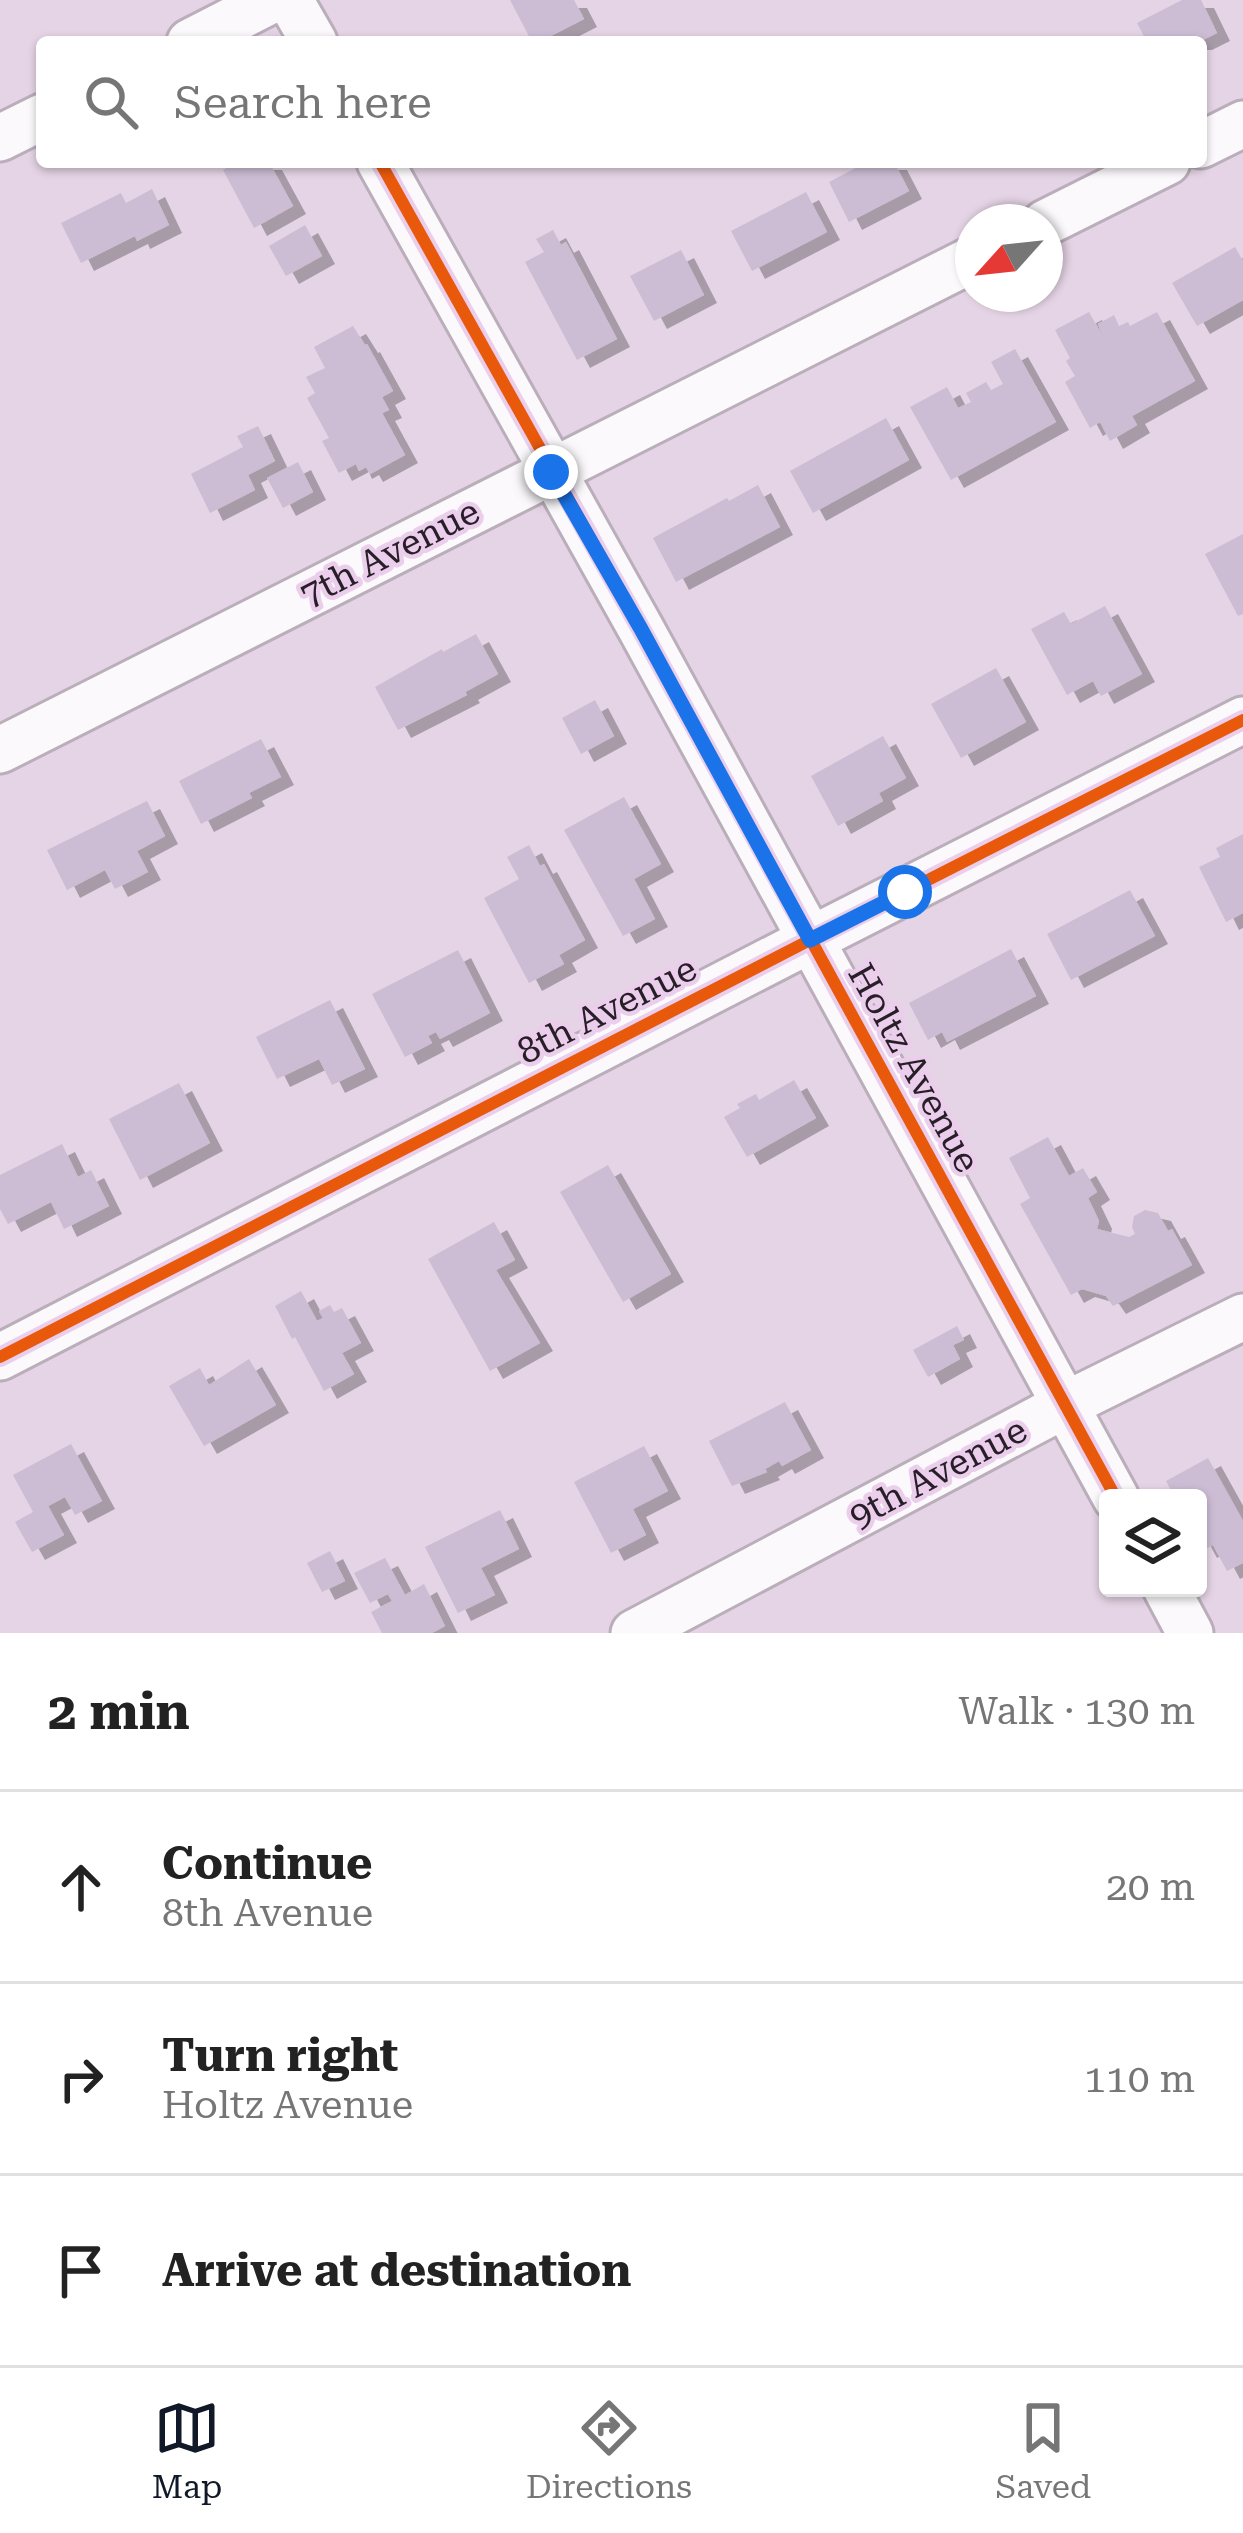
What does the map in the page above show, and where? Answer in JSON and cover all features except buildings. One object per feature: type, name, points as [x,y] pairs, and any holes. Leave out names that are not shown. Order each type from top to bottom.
[{"type":"street","points":[[202,36],[272,0]]},
{"type":"street","points":[[290,0],[311,36]]},
{"type":"street","points":[[0,138],[36,120]]},
{"type":"street","points":[[1207,142],[1243,124]]},
{"type":"street","name":"Holtz Avenue","points":[[383,168],[1111,1489]]},
{"type":"street","points":[[1063,214],[1155,168]]},
{"type":"street","name":"7th Avenue","points":[[0,750],[955,269]]},
{"type":"street","name":"8th Avenue","points":[[0,1357],[1243,721]]},
{"type":"street","name":"9th Avenue","points":[[634,1633],[1243,1317]]},
{"type":"street","points":[[1171,1597],[1190,1633]]},
{"type":"cycle path","points":[[383,168],[1111,1489]]},
{"type":"cycle path","points":[[0,1357],[1243,720]]},
{"type":"route","points":[[551,472],[810,940],[905,892]]}]
